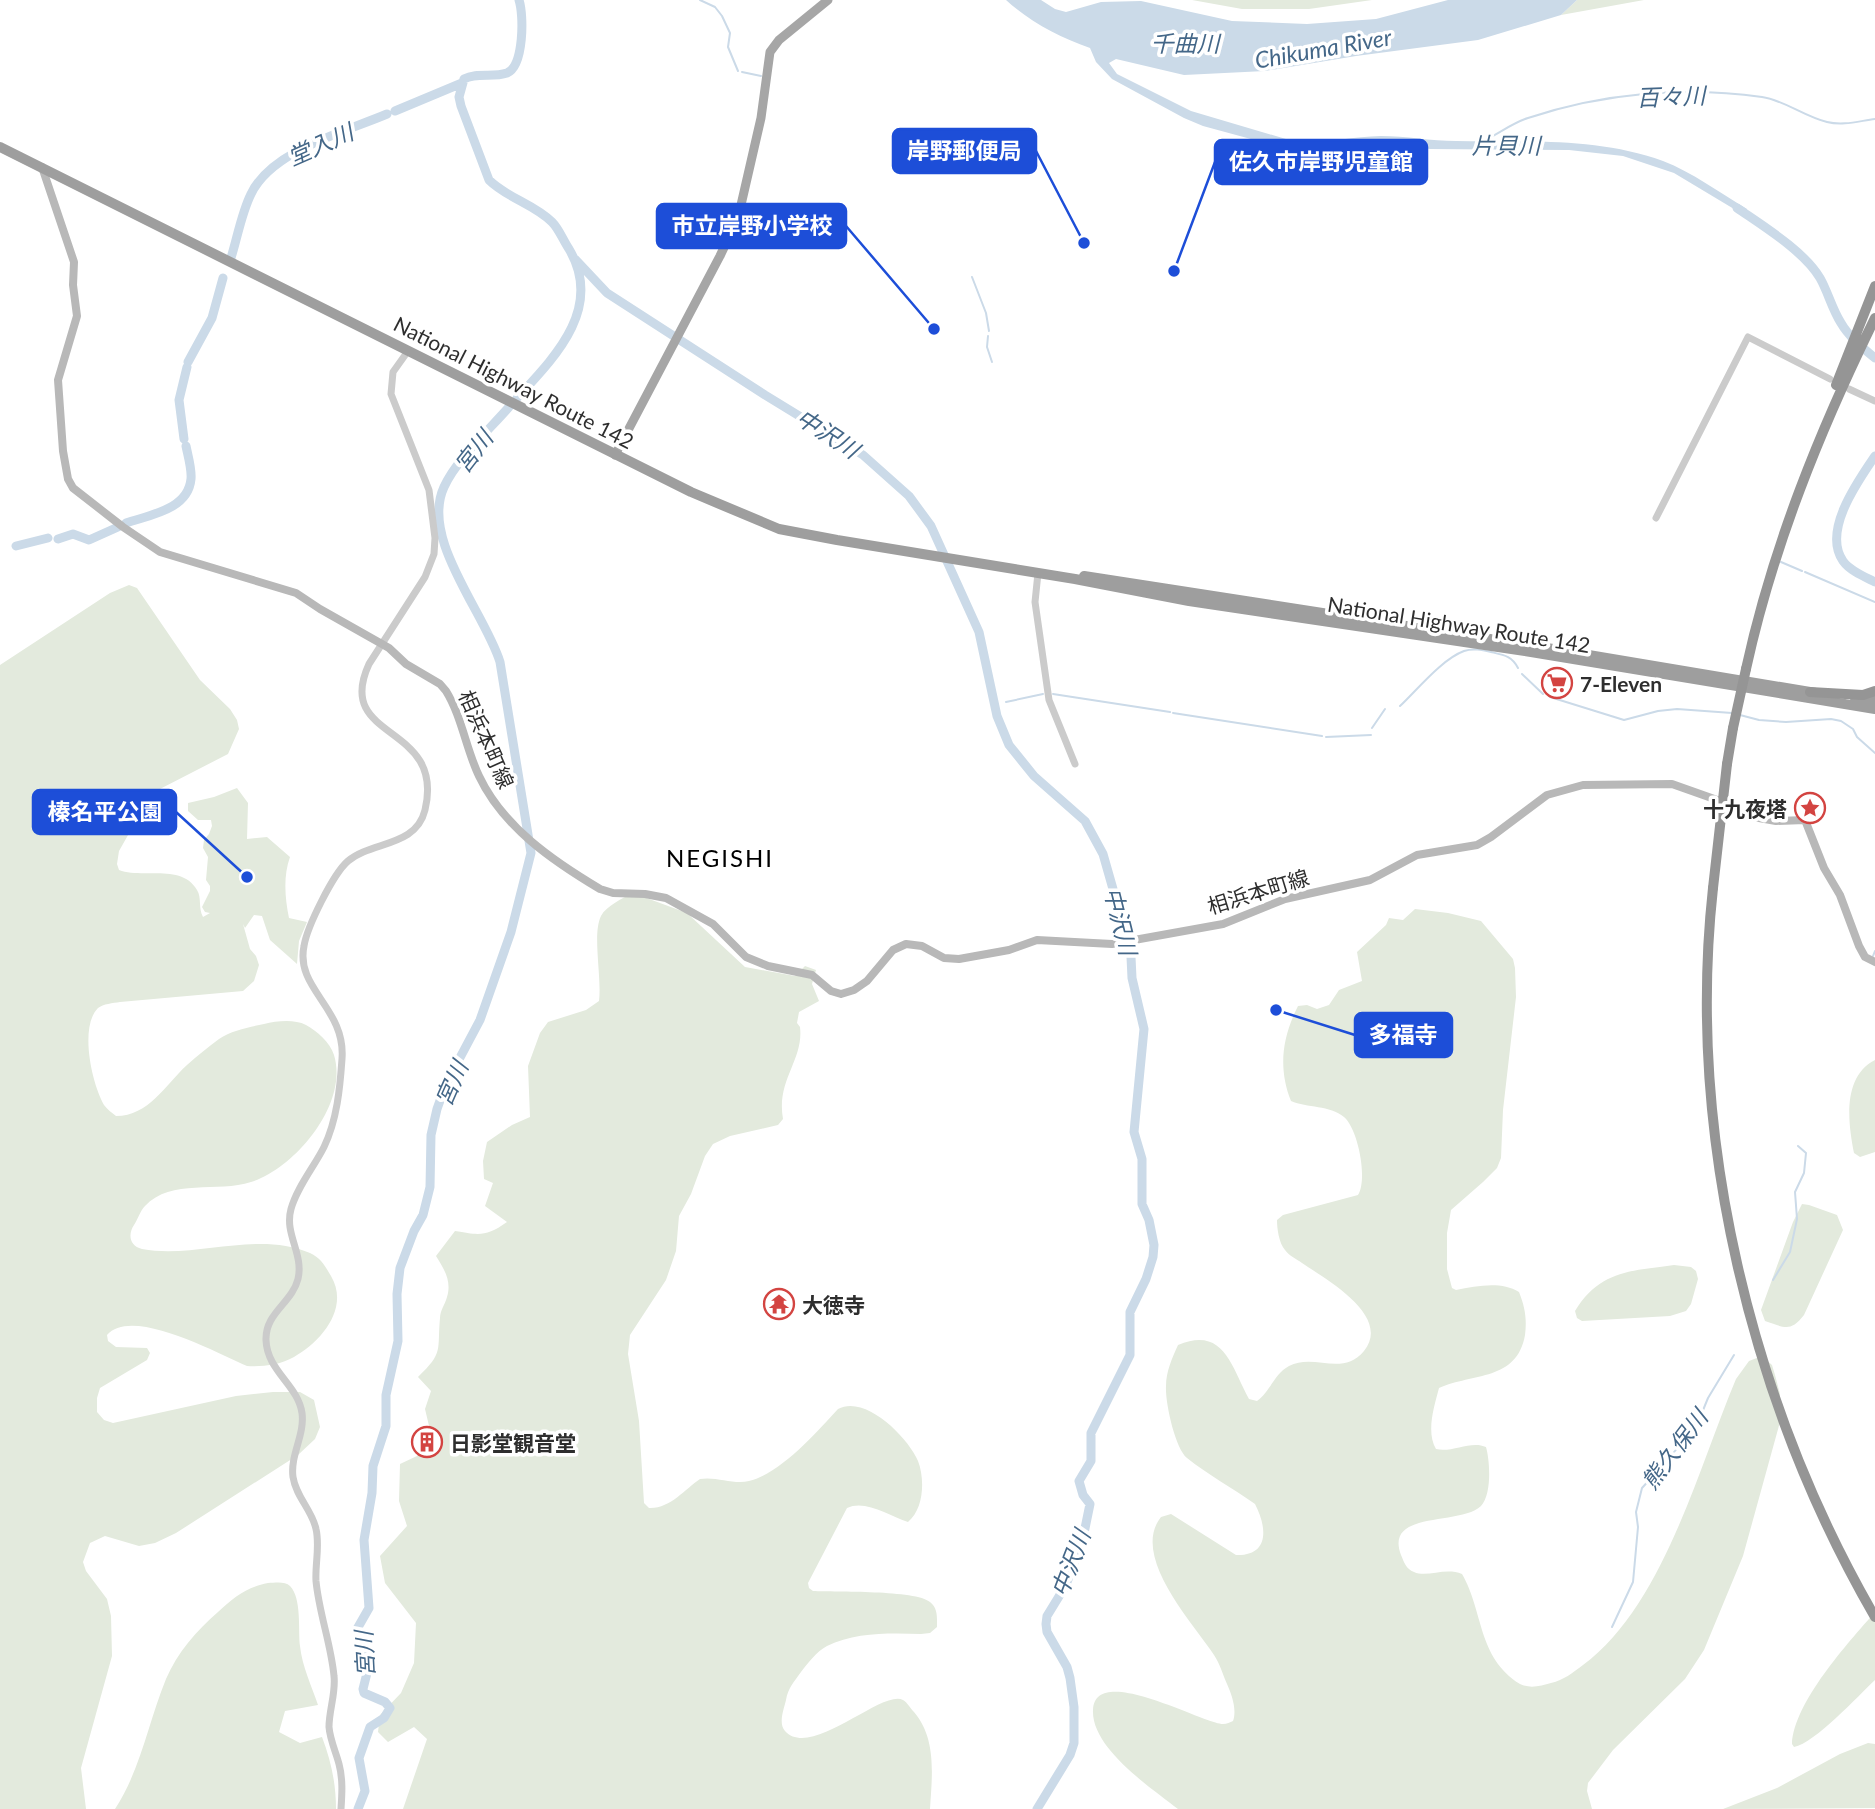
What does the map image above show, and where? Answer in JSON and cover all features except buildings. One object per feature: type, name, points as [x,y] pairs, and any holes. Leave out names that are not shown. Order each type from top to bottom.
[{"type":"highway","name":"National Highway Route 142","points":[[0,147],[615,455],[691,492],[779,529],[1189,601],[1531,652],[1875,709]]},
{"type":"highway","points":[[1875,286],[1871,325],[1809,464],[1767,586],[1746,669],[1727,764],[1713,888],[1707,981],[1711,1092],[1722,1177],[1739,1268],[1759,1347],[1809,1488],[1875,1617]]},
{"type":"highway","points":[[1809,464],[1845,389],[1854,358]]},
{"type":"highway","name":"National Highway Route 142","points":[[1038,573],[1050,571],[1101,578],[1875,701]]},
{"type":"highway","points":[[1810,692],[1863,695],[1875,691]]},
{"type":"main road","points":[[615,455],[720,256],[742,207],[761,118],[770,52],[779,40],[828,0]]},
{"type":"main road","name":"相浜本町線","points":[[42,167],[74,262],[73,285],[78,316],[58,380],[63,452],[71,485],[123,527],[160,552],[296,593],[382,644],[406,664],[444,687],[485,786],[507,817],[530,840],[600,889],[666,898],[713,924],[746,957],[768,966],[812,975],[838,994],[854,990],[867,981],[893,950],[906,944],[922,946],[944,958],[959,959],[1009,950],[1042,940],[1101,944],[1223,924],[1285,899],[1370,880],[1417,855],[1476,845],[1491,838],[1551,794],[1583,785],[1664,783],[1704,794],[1759,818],[1776,821],[1805,820],[1824,868],[1840,895],[1859,946],[1866,957],[1875,962]]},
{"type":"street","points":[[1656,517],[1748,337],[1830,379]]},
{"type":"street","points":[[341,1809],[341,1776],[330,1731],[334,1676],[317,1582],[317,1531],[313,1517],[296,1490],[293,1473],[303,1425],[302,1409],[297,1397],[271,1363],[266,1334],[269,1322],[293,1290],[298,1278],[298,1260],[289,1230],[290,1213],[329,1135],[342,1061],[342,1042],[337,1024],[305,972],[304,943],[330,886],[344,865],[358,855],[408,834],[417,826],[425,810],[425,775],[418,755],[375,721],[362,699],[363,677],[428,573],[435,547],[429,490],[391,394],[393,372],[408,351]]},
{"type":"street","points":[[1845,389],[1875,401]]},
{"type":"street","points":[[1038,573],[1035,602],[1049,700],[1076,764]]},
{"type":"shaded area","points":[[1192,0],[1372,0],[1309,9],[1242,9]]},
{"type":"shaded area","points":[[1577,0],[1644,0],[1561,15]]},
{"type":"shaded area","points":[[129,585],[137,588],[200,680],[230,709],[239,729],[228,754],[158,790],[144,807],[119,851],[119,870],[182,877],[197,890],[203,917],[210,913],[205,912],[202,907],[210,891],[206,880],[208,857],[203,848],[204,840],[212,826],[211,820],[198,820],[188,811],[188,803],[237,788],[248,803],[247,839],[267,837],[290,857],[285,888],[289,918],[307,922],[299,941],[297,964],[270,940],[262,916],[254,915],[245,928],[243,924],[250,949],[259,965],[254,981],[243,991],[120,1002],[98,1008],[92,1017],[88,1042],[95,1084],[100,1096],[104,1105],[116,1116],[138,1111],[156,1098],[187,1065],[219,1039],[241,1029],[280,1021],[301,1023],[323,1037],[334,1055],[337,1074],[334,1094],[315,1132],[285,1163],[268,1175],[251,1182],[181,1189],[156,1197],[142,1210],[130,1236],[134,1245],[142,1249],[163,1251],[269,1244],[310,1253],[317,1257],[331,1276],[337,1300],[330,1323],[314,1343],[294,1357],[271,1365],[247,1366],[197,1343],[155,1329],[135,1326],[119,1328],[107,1335],[108,1341],[116,1347],[147,1348],[150,1353],[147,1360],[100,1388],[97,1412],[104,1420],[113,1423],[236,1396],[300,1392],[314,1400],[320,1427],[315,1439],[298,1455],[176,1533],[155,1543],[139,1546],[105,1536],[90,1543],[83,1562],[86,1571],[107,1599],[111,1616],[112,1656],[81,1768],[86,1809],[0,1809],[0,665],[110,593]]},
{"type":"shaded area","points":[[633,893],[687,913],[745,967],[795,976],[805,966],[816,970],[812,984],[819,1001],[799,1012],[797,1023],[800,1027],[800,1039],[783,1093],[783,1119],[778,1125],[730,1136],[713,1144],[705,1156],[691,1194],[679,1216],[676,1251],[666,1280],[630,1335],[628,1354],[639,1421],[644,1503],[649,1508],[664,1505],[700,1479],[743,1482],[761,1477],[797,1451],[838,1409],[860,1407],[884,1420],[895,1430],[913,1451],[920,1468],[922,1493],[917,1510],[908,1522],[878,1509],[862,1506],[847,1508],[808,1583],[809,1588],[813,1591],[909,1595],[922,1598],[934,1607],[937,1627],[930,1633],[849,1638],[823,1648],[809,1661],[790,1689],[782,1724],[785,1731],[797,1738],[811,1737],[879,1704],[893,1699],[903,1700],[921,1723],[930,1746],[930,1809],[403,1809],[427,1739],[414,1727],[388,1742],[378,1732],[380,1715],[401,1693],[414,1663],[416,1623],[385,1583],[380,1556],[407,1526],[399,1501],[400,1464],[417,1456],[430,1430],[425,1409],[431,1391],[418,1377],[436,1356],[440,1315],[449,1286],[436,1256],[455,1231],[482,1234],[507,1222],[485,1206],[493,1183],[484,1179],[483,1161],[487,1142],[512,1125],[530,1117],[528,1066],[540,1033],[548,1022],[586,1010],[599,1001],[598,924],[607,909]]},
{"type":"shaded area","points":[[1415,909],[1481,921],[1513,959],[1516,997],[1503,1110],[1501,1158],[1497,1168],[1451,1210],[1447,1233],[1447,1269],[1452,1288],[1456,1290],[1497,1285],[1519,1292],[1526,1324],[1520,1350],[1513,1361],[1492,1373],[1439,1388],[1431,1427],[1436,1449],[1474,1445],[1486,1447],[1489,1469],[1487,1494],[1481,1506],[1471,1512],[1427,1521],[1403,1531],[1399,1541],[1406,1565],[1419,1574],[1462,1574],[1489,1647],[1506,1673],[1520,1684],[1528,1686],[1556,1682],[1583,1665],[1611,1639],[1635,1608],[1657,1572],[1692,1493],[1736,1379],[1749,1361],[1762,1356],[1772,1365],[1780,1394],[1780,1422],[1743,1556],[1704,1650],[1685,1679],[1613,1750],[1588,1783],[1587,1791],[1592,1809],[1178,1809],[1112,1752],[1095,1724],[1093,1710],[1098,1697],[1111,1692],[1130,1693],[1223,1724],[1233,1721],[1232,1698],[1218,1662],[1180,1608],[1159,1569],[1153,1551],[1154,1533],[1161,1517],[1171,1514],[1236,1555],[1255,1551],[1263,1539],[1263,1531],[1255,1504],[1183,1453],[1175,1435],[1167,1403],[1168,1370],[1178,1345],[1206,1341],[1224,1352],[1249,1399],[1257,1401],[1289,1366],[1308,1362],[1338,1364],[1356,1359],[1364,1351],[1370,1338],[1370,1325],[1363,1312],[1340,1289],[1289,1254],[1280,1240],[1277,1220],[1283,1215],[1358,1195],[1362,1178],[1360,1154],[1354,1132],[1344,1117],[1332,1110],[1291,1101],[1284,1077],[1285,1041],[1298,1006],[1307,1005],[1317,1009],[1329,1005],[1339,990],[1362,981],[1357,952],[1386,925],[1389,918],[1403,920]]},
{"type":"shaded area","points":[[1875,1060],[1875,1152],[1860,1157],[1854,1153],[1850,1128],[1852,1089],[1864,1068]]},
{"type":"shaded area","points":[[1802,1204],[1837,1215],[1843,1230],[1804,1315],[1795,1324],[1786,1327],[1765,1321],[1761,1310]]},
{"type":"shaded area","points":[[1674,1265],[1691,1267],[1696,1271],[1698,1279],[1691,1304],[1686,1311],[1670,1316],[1582,1321],[1577,1318],[1575,1311],[1585,1297],[1606,1280],[1631,1271]]},
{"type":"shaded area","points":[[268,1583],[285,1583],[294,1591],[298,1606],[301,1654],[318,1705],[285,1711],[279,1732],[300,1743],[322,1737],[332,1772],[336,1809],[115,1809],[138,1762],[166,1679],[188,1642],[241,1593]]},
{"type":"shaded area","points":[[1875,1612],[1875,1680],[1824,1728],[1803,1744],[1794,1747],[1792,1744],[1795,1728],[1812,1692],[1837,1656]]},
{"type":"shaded area","points":[[1868,1743],[1875,1744],[1875,1808],[1723,1809],[1777,1788],[1840,1754]]},
{"type":"water","name":"千曲川","points":[[1006,0],[1041,0],[1066,12],[1101,2],[1141,1],[1232,21],[1307,24],[1376,19],[1448,0],[1577,0],[1561,15],[1478,40],[1265,71],[1184,75],[1116,59],[1109,63],[1117,74],[1191,111],[1296,142],[1381,136],[1447,141],[1587,144],[1638,153],[1663,161],[1747,209],[1744,215],[1674,173],[1623,156],[1569,150],[1430,149],[1386,144],[1341,145],[1299,152],[1203,126],[1112,79],[1096,62],[1090,48],[1045,28]]},
{"type":"waterway","name":"宮川","points":[[517,398],[546,366],[570,330],[578,311],[581,291],[578,271],[569,249],[554,225],[537,210],[504,192],[489,180],[459,97],[464,79],[507,73],[513,68],[521,40],[522,17],[519,0]]},
{"type":"waterway","points":[[700,0],[715,7],[722,16],[730,33],[728,47],[738,71]]},
{"type":"waterway","points":[[742,72],[761,76]]},
{"type":"waterway","name":"堂入川","points":[[395,111],[462,83]]},
{"type":"waterway","name":"百々川","points":[[1481,142],[1522,120],[1556,109],[1614,97],[1673,92],[1762,97],[1833,123],[1875,119]]},
{"type":"waterway","name":"堂入川","points":[[230,261],[251,194],[275,165],[311,144],[387,114]]},
{"type":"waterway","name":"片貝川","points":[[1737,208],[1804,258],[1820,278],[1844,328],[1875,358]]},
{"type":"waterway","name":"中沢川","points":[[575,259],[607,293],[863,455],[909,496],[931,526],[979,632],[997,716],[1009,745],[1034,776],[1085,821],[1103,854],[1117,915],[1130,936],[1132,978],[1144,1029],[1134,1132],[1142,1159],[1142,1204],[1149,1220],[1154,1245],[1153,1257],[1130,1312],[1130,1355],[1091,1433],[1091,1461],[1079,1481],[1083,1495],[1090,1504],[1083,1538],[1066,1585],[1047,1616],[1047,1632],[1067,1667],[1070,1678],[1074,1707],[1074,1743],[1070,1755],[1037,1809]]},
{"type":"waterway","points":[[972,277],[986,313],[989,331]]},
{"type":"waterway","name":"堂入川","points":[[188,362],[212,318],[223,278]]},
{"type":"waterway","points":[[988,336],[987,347],[992,362]]},
{"type":"waterway","name":"堂入川","points":[[184,439],[179,400],[187,367]]},
{"type":"waterway","name":"宮川","points":[[358,1809],[365,1791],[359,1758],[370,1727],[384,1718],[390,1708],[385,1702],[364,1693],[368,1669],[357,1629],[369,1608],[364,1540],[372,1493],[373,1466],[386,1426],[386,1395],[398,1341],[397,1294],[400,1268],[423,1215],[430,1187],[431,1135],[437,1109],[446,1084],[480,1020],[511,932],[531,853],[500,662],[447,552],[439,507],[444,487],[456,466],[509,407]]},
{"type":"waterway","name":"堂入川","points":[[126,523],[166,510],[183,498],[191,479],[186,446]]},
{"type":"waterway","name":"片貝川","points":[[1875,456],[1852,492],[1839,521],[1837,535],[1838,549],[1846,565],[1875,582]]},
{"type":"waterway","name":"堂入川","points":[[58,539],[73,534],[89,540],[118,527]]},
{"type":"waterway","name":"堂入川","points":[[16,546],[48,538]]},
{"type":"waterway","points":[[1781,562],[1802,571]]},
{"type":"waterway","points":[[1805,572],[1875,602]]},
{"type":"waterway","points":[[1400,706],[1439,668],[1464,651],[1478,650],[1504,655],[1518,668]]},
{"type":"waterway","points":[[1522,674],[1543,694]]},
{"type":"waterway","points":[[1006,702],[1043,694]]},
{"type":"waterway","points":[[1053,694],[1170,712]]},
{"type":"waterway","points":[[1550,697],[1624,720],[1677,709],[1732,713]]},
{"type":"waterway","points":[[1372,728],[1385,709]]},
{"type":"waterway","points":[[1173,713],[1322,736]]},
{"type":"waterway","points":[[1740,715],[1786,722],[1831,719],[1841,721],[1853,729],[1857,737],[1875,753]]},
{"type":"waterway","points":[[1326,737],[1371,735]]},
{"type":"waterway","name":"熊久保川","points":[[1873,956],[1875,951]]},
{"type":"waterway","name":"熊久保川","points":[[1773,1280],[1790,1252],[1797,1219],[1795,1192],[1804,1173],[1806,1153],[1798,1146]]},
{"type":"waterway","name":"熊久保川","points":[[1612,1627],[1633,1582],[1638,1527],[1636,1512],[1642,1488],[1699,1420],[1708,1398],[1734,1355]]},
{"type":"place","name":"岸野郵便局","points":[[1084,243]]},
{"type":"place","name":"佐久市岸野児童館","points":[[1174,271]]},
{"type":"place","name":"市立岸野小学校","points":[[934,329]]},
{"type":"place","name":"7-Eleven","points":[[1557,683]]},
{"type":"place","name":"十九夜塔","points":[[1810,808]]},
{"type":"place","name":"榛名平公園","points":[[247,877]]},
{"type":"place","name":"多福寺","points":[[1276,1010]]},
{"type":"place","name":"大徳寺","points":[[779,1304]]},
{"type":"place","name":"日影堂観音堂","points":[[427,1442]]},
{"type":"district","name":"NEGISHI","points":[[720,857]]},
{"type":"water label","name":"Chikuma River","points":[[1323,48]]}]
